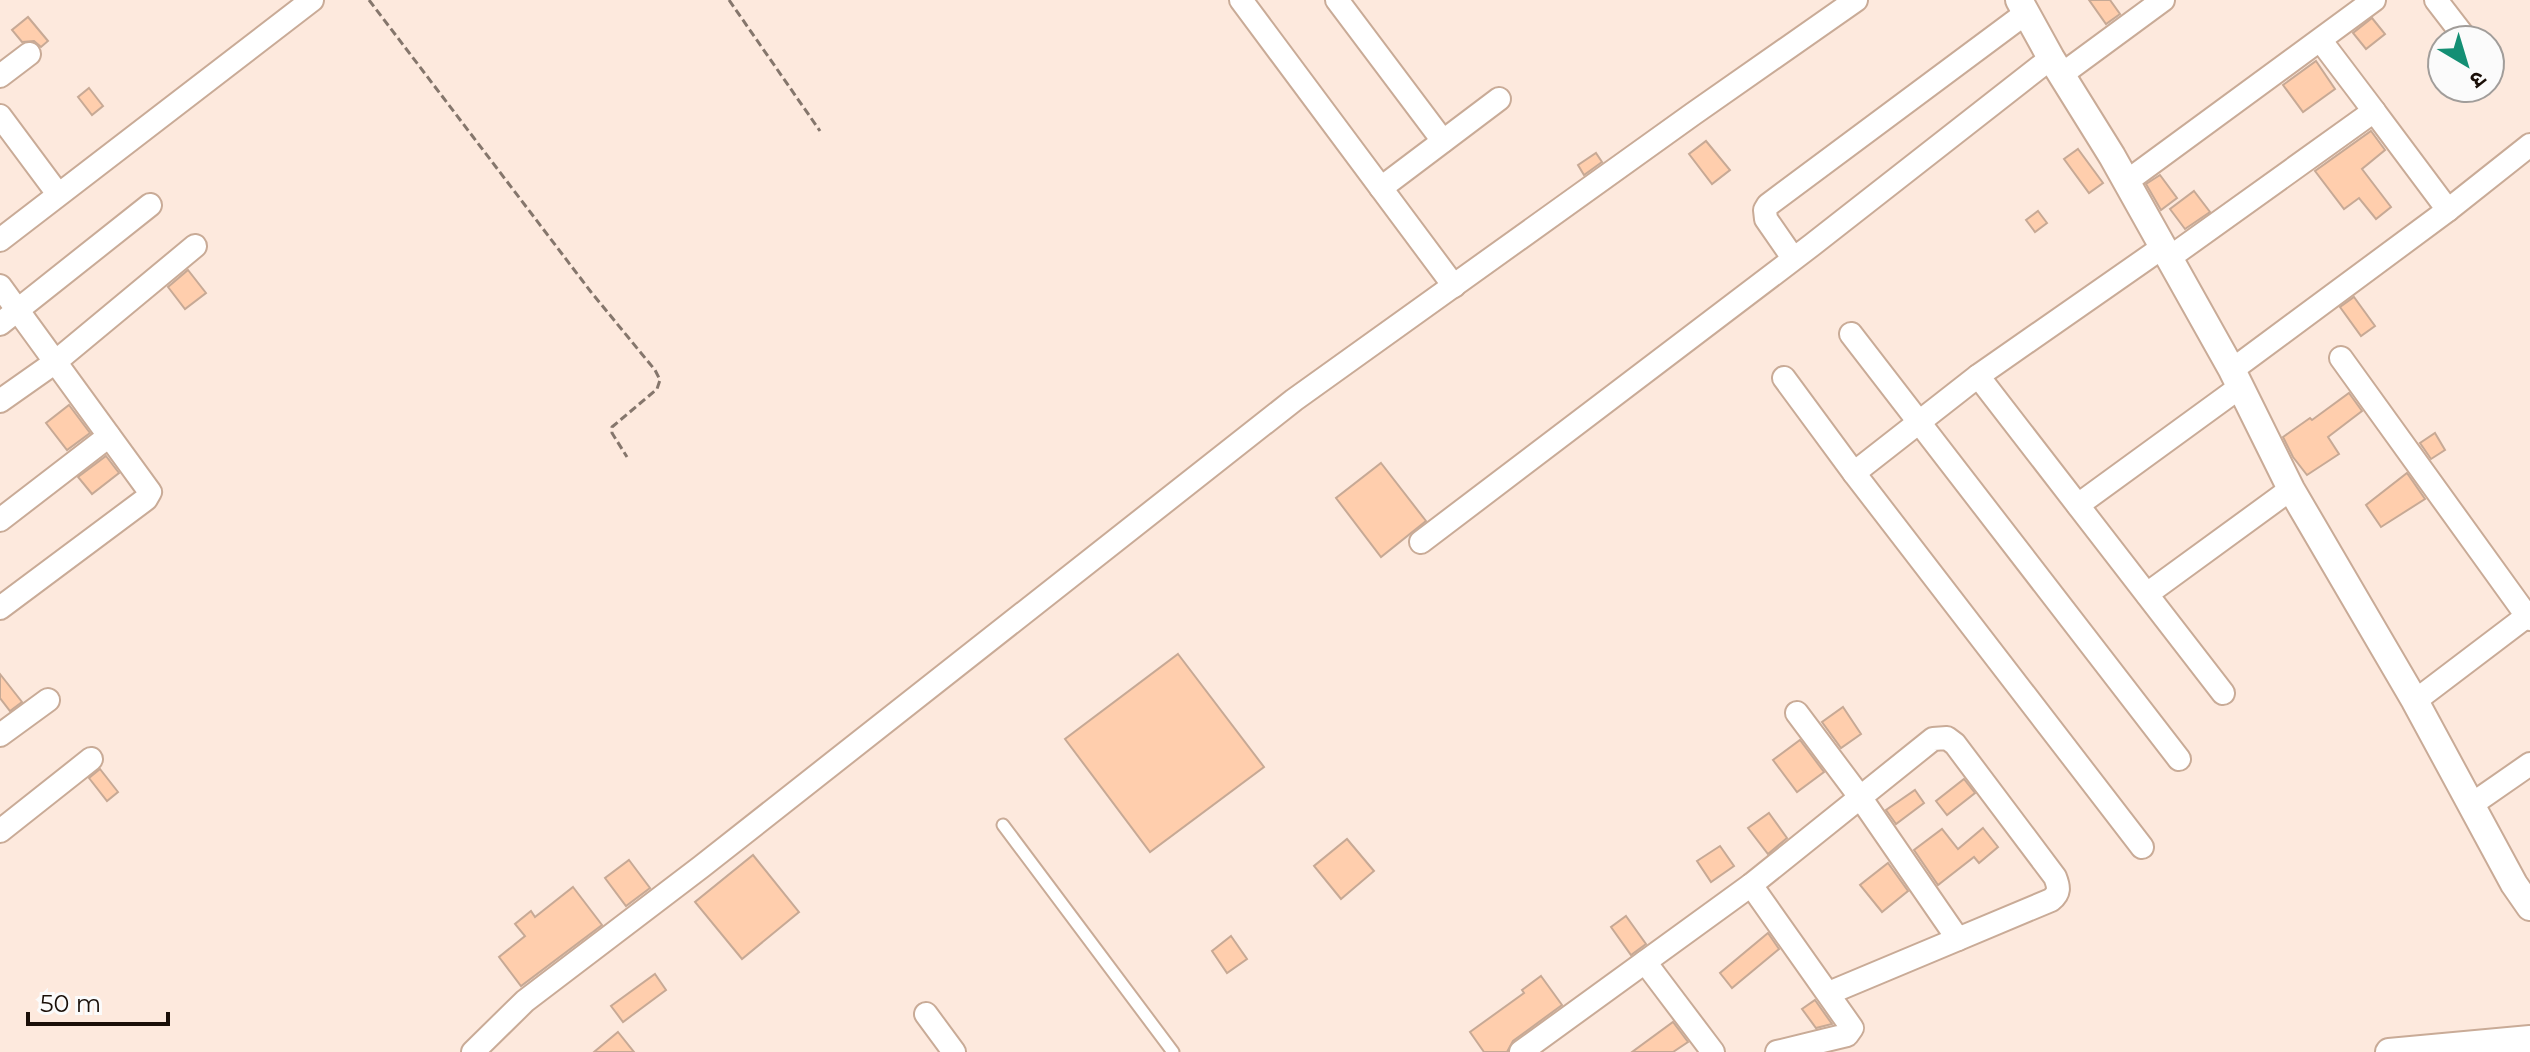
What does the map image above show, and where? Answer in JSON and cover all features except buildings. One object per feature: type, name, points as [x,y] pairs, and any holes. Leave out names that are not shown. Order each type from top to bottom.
[{"type":"street","points":[[0,240],[312,0]]},
{"type":"street","points":[[1241,0],[1454,286]]},
{"type":"street","points":[[1337,0],[1443,141]]},
{"type":"street","points":[[473,1052],[525,1001],[750,829],[1294,400],[1856,0]]},
{"type":"street","points":[[1421,542],[1793,258],[2056,67],[2163,0]]},
{"type":"street","points":[[2126,182],[2374,0]]},
{"type":"street","points":[[2436,0],[2454,24]]},
{"type":"street","points":[[1793,258],[1766,219],[1768,205],[2023,6],[2166,252],[2236,378],[2291,489],[2415,701],[2530,907]]},
{"type":"street","points":[[2321,41],[2448,210]]},
{"type":"street","points":[[0,76],[29,54]]},
{"type":"street","points":[[1381,188],[1499,99]]},
{"type":"street","points":[[1854,473],[1978,376],[2374,111]]},
{"type":"street","points":[[0,116],[58,194]]},
{"type":"street","points":[[2078,505],[2530,145]]},
{"type":"street","points":[[8,318],[150,205]]},
{"type":"street","points":[[0,401],[54,363],[195,246]]},
{"type":"street","points":[[0,286],[8,318],[54,363],[150,489],[150,495],[0,608]]},
{"type":"street","points":[[1851,334],[2179,759]]},
{"type":"street","points":[[2341,358],[2529,617],[2415,701]]},
{"type":"street","points":[[1978,376],[2223,693]]},
{"type":"street","points":[[1784,378],[2142,847]]},
{"type":"street","points":[[0,520],[109,436]]},
{"type":"street","points":[[2147,594],[2291,489]]},
{"type":"street","points":[[0,735],[48,700]]},
{"type":"street","points":[[1797,713],[1860,797],[1958,939]]},
{"type":"street","points":[[1521,1052],[1751,885],[1933,739],[1947,738],[1973,765],[2055,877],[2059,891],[2051,900],[1829,993]]},
{"type":"street","points":[[0,831],[91,759]]},
{"type":"street","points":[[2471,805],[2530,764]]},
{"type":"street","points":[[1751,885],[1852,1030],[1847,1035],[1785,1051]]},
{"type":"street","points":[[1645,962],[1713,1052]]},
{"type":"street","points":[[926,1014],[954,1052]]},
{"type":"street","points":[[2389,1052],[2530,1039]]},
{"type":"lane","points":[[1003,825],[1173,1052]]},
{"type":"path","points":[[369,0],[591,292],[659,376],[659,385],[653,394],[612,427],[612,433],[627,457]]},
{"type":"path","points":[[729,0],[820,131]]}]
